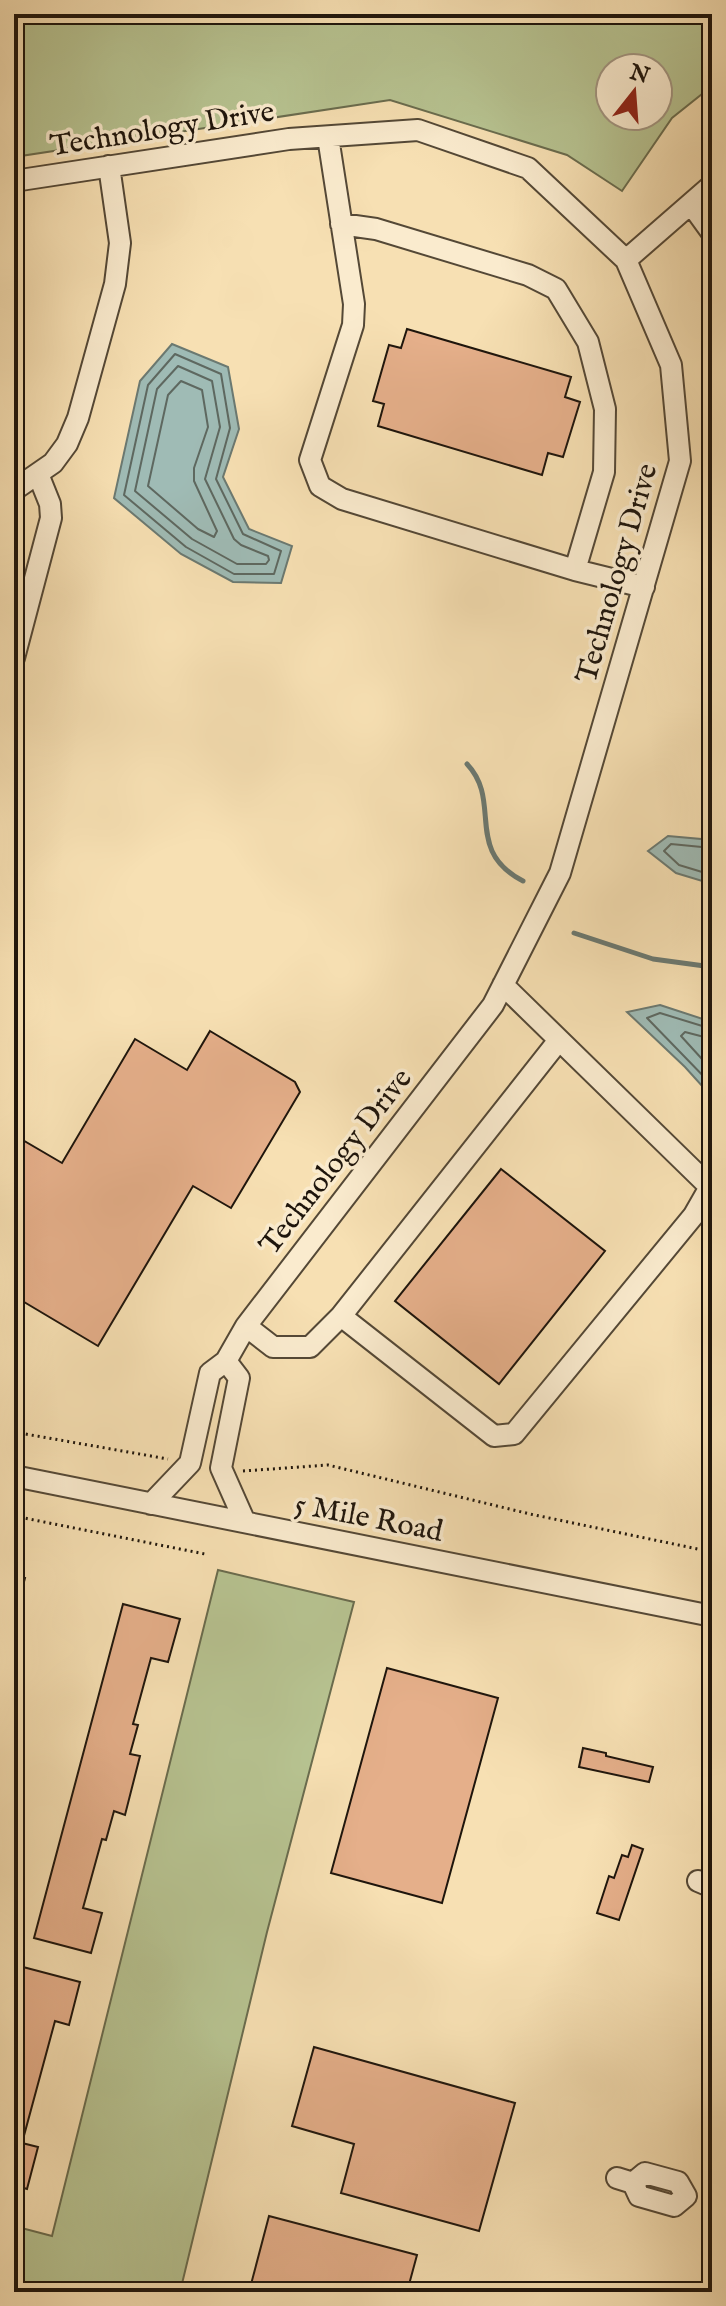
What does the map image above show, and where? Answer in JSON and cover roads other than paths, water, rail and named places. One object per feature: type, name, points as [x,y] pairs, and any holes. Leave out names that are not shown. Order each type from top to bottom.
[{"type":"street","name":"Technology Drive","points":[[14,181],[289,139],[418,130],[528,168],[626,260],[671,365],[680,461],[560,873],[493,1005],[246,1326],[226,1361],[210,1373],[190,1463],[151,1504]]},
{"type":"street","points":[[328,137],[354,304],[353,325],[310,460],[320,486],[342,499],[575,570],[644,587]]},
{"type":"street","points":[[14,490],[53,463],[67,444],[78,418],[115,284],[120,243],[109,166]]},
{"type":"street","points":[[626,260],[712,185]]},
{"type":"street","points":[[691,204],[712,233]]},
{"type":"street","points":[[341,224],[376,229],[528,275],[556,289],[588,342],[605,409],[604,472],[575,570]]},
{"type":"street","points":[[14,658],[22,601],[51,518],[50,504],[38,474]]},
{"type":"street","points":[[341,1316],[494,1436],[514,1434],[694,1215],[710,1187],[503,985]]},
{"type":"street","points":[[246,1326],[273,1347],[310,1347],[341,1316],[559,1040]]},
{"type":"street","points":[[226,1361],[239,1378],[221,1468],[245,1522]]},
{"type":"street","name":"5 Mile Road","points":[[14,1476],[712,1616]]},
{"type":"street","points":[[625,2181],[639,2196],[674,2206],[692,2197]]},
{"type":"water","points":[[172,344],[228,367],[239,429],[223,477],[249,529],[292,546],[281,583],[233,582],[181,554],[114,498],[140,381]]},
{"type":"water","points":[[668,836],[712,840],[712,884],[676,873],[648,851]]},
{"type":"water","points":[[660,1005],[712,1022],[712,1097],[627,1012]]},
{"type":"waterway","points":[[467,764],[482,794],[488,840],[494,855],[505,869],[523,881]]},
{"type":"waterway","points":[[574,933],[653,959],[712,967]]}]
